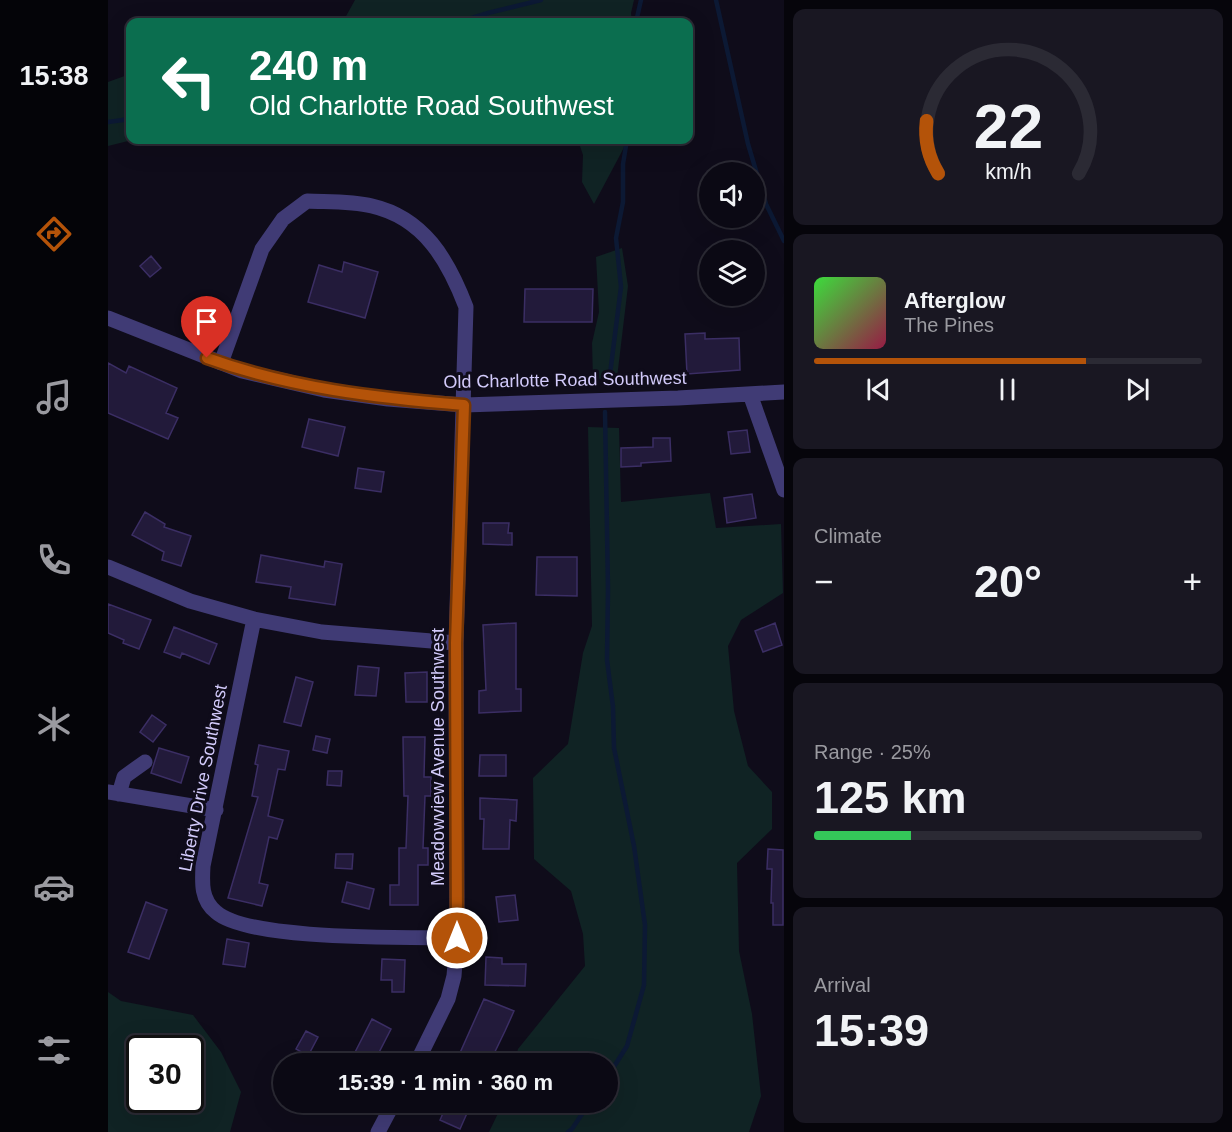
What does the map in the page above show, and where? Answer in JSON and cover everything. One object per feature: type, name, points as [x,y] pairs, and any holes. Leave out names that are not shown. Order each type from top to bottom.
[{"type":"street","name":"Meadowview Avenue Southwest","points":[[221,363],[262,249],[284,219],[307,201],[371,206],[402,217],[413,224],[446,261],[466,307],[456,643],[457,938],[454,976],[448,999],[421,1053]]},
{"type":"street","name":"Old Charlotte Road Southwest","points":[[108,318],[242,371],[324,390],[388,399],[464,405],[783,392]]},
{"type":"street","points":[[750,394],[783,490]]},
{"type":"street","points":[[108,567],[190,601],[255,619],[322,632],[456,643]]},
{"type":"street","name":"Liberty Drive Southwest","points":[[255,619],[203,866],[203,887],[208,905],[226,920],[245,926],[320,935],[457,938]]},
{"type":"street","points":[[145,762],[124,777],[114,793],[216,810]]},
{"type":"street","points":[[378,1132],[388,1113]]},
{"type":"green space","points":[[355,0],[634,0],[632,18],[345,18]]},
{"type":"green space","points":[[126,75],[126,142],[108,146],[108,82]]},
{"type":"green space","points":[[579,144],[626,144],[594,204],[582,182],[583,155]]},
{"type":"green space","points":[[622,248],[628,286],[617,378],[593,379],[592,343],[599,312],[596,257]]},
{"type":"green space","points":[[588,427],[619,428],[621,502],[710,493],[716,528],[781,524],[783,593],[741,620],[728,646],[734,711],[748,766],[772,792],[772,829],[737,863],[739,951],[752,1014],[761,1096],[749,1132],[489,1132],[498,1113],[618,1113],[618,1053],[517,1053],[585,966],[583,934],[571,891],[534,859],[533,778],[568,744],[583,653],[592,626]]},
{"type":"green space","points":[[108,992],[121,1001],[193,1015],[221,1052],[241,1092],[230,1132],[108,1132]]},
{"type":"building","points":[[151,256],[161,268],[150,277],[140,266]]},
{"type":"building","points":[[344,262],[378,272],[365,318],[308,302],[319,265],[342,272]]},
{"type":"building","points":[[525,289],[593,289],[592,322],[524,322]]},
{"type":"building","points":[[705,333],[705,339],[739,338],[740,370],[687,374],[685,334]]},
{"type":"building","points":[[108,363],[126,373],[129,366],[177,388],[166,413],[178,418],[168,439],[108,413]]},
{"type":"building","points":[[309,419],[345,427],[338,456],[302,447]]},
{"type":"building","points":[[747,430],[750,452],[731,454],[728,432]]},
{"type":"building","points":[[653,438],[670,438],[671,461],[621,467],[621,448],[653,447]]},
{"type":"building","points":[[358,468],[384,472],[381,492],[355,488]]},
{"type":"building","points":[[752,494],[756,518],[727,523],[724,498]]},
{"type":"building","points":[[145,512],[165,524],[164,527],[191,536],[181,566],[162,560],[164,552],[132,535]]},
{"type":"building","points":[[483,523],[509,523],[508,533],[512,533],[512,545],[483,544]]},
{"type":"building","points":[[261,555],[324,567],[325,561],[342,564],[335,605],[289,598],[291,587],[256,582]]},
{"type":"building","points":[[537,557],[577,557],[577,596],[536,595]]},
{"type":"building","points":[[108,604],[151,620],[139,649],[123,643],[124,640],[108,633]]},
{"type":"building","points":[[516,623],[516,689],[521,689],[521,711],[479,713],[479,691],[486,690],[483,625]]},
{"type":"building","points":[[775,623],[782,645],[763,652],[755,631]]},
{"type":"building","points":[[174,627],[217,644],[209,664],[182,653],[180,658],[164,652]]},
{"type":"building","points":[[358,666],[379,668],[376,696],[355,695]]},
{"type":"building","points":[[427,672],[427,702],[406,702],[405,673]]},
{"type":"building","points":[[296,677],[313,682],[301,726],[284,722]]},
{"type":"building","points":[[152,715],[166,725],[153,742],[140,732]]},
{"type":"building","points":[[316,736],[330,739],[327,753],[313,750]]},
{"type":"building","points":[[403,737],[425,737],[424,777],[431,777],[431,796],[425,796],[423,848],[428,848],[428,865],[418,865],[418,905],[390,905],[390,885],[399,885],[399,848],[406,848],[408,796],[404,796]]},
{"type":"building","points":[[259,745],[289,751],[285,770],[278,769],[268,816],[283,820],[277,839],[269,837],[259,883],[268,885],[262,906],[228,898],[258,797],[252,796]]},
{"type":"building","points":[[159,748],[189,757],[181,783],[151,773]]},
{"type":"building","points":[[480,755],[506,755],[506,776],[479,776]]},
{"type":"building","points":[[328,771],[342,771],[341,786],[327,785]]},
{"type":"building","points":[[480,798],[517,800],[516,821],[510,820],[509,849],[483,849],[484,819],[480,819]]},
{"type":"building","points":[[768,849],[783,850],[783,925],[773,925],[772,869],[767,869]]},
{"type":"building","points":[[336,854],[353,854],[352,869],[335,868]]},
{"type":"building","points":[[347,882],[374,889],[369,909],[342,902]]},
{"type":"building","points":[[515,895],[518,920],[499,922],[496,897]]},
{"type":"building","points":[[146,902],[167,910],[149,959],[128,952]]},
{"type":"building","points":[[227,939],[249,943],[245,967],[223,964]]},
{"type":"building","points":[[486,957],[502,958],[502,964],[526,964],[525,986],[485,985]]},
{"type":"building","points":[[382,959],[405,960],[404,992],[392,992],[392,980],[381,980]]},
{"type":"building","points":[[484,999],[514,1011],[494,1053],[460,1053]]},
{"type":"building","points":[[372,1019],[391,1029],[379,1053],[355,1053]]},
{"type":"building","points":[[306,1031],[318,1037],[310,1053],[303,1053],[296,1049]]},
{"type":"building","points":[[443,1113],[467,1113],[460,1129],[440,1120]]},
{"type":"waterway","points":[[472,18],[541,0]]},
{"type":"waterway","points":[[637,18],[641,0]]},
{"type":"waterway","points":[[716,0],[748,144],[766,204],[784,241]]},
{"type":"waterway","points":[[108,122],[126,120]]},
{"type":"waterway","points":[[609,382],[621,287],[616,238],[623,202],[623,164],[626,144]]},
{"type":"waterway","points":[[605,412],[607,660],[613,707],[614,748],[634,846],[645,925],[644,985],[627,1046],[618,1060]]},
{"type":"waterway","points":[[568,1132],[583,1113]]},
{"type":"route","points":[[207,358],[242,371],[324,390],[388,399],[464,405],[456,643],[457,938]]}]
